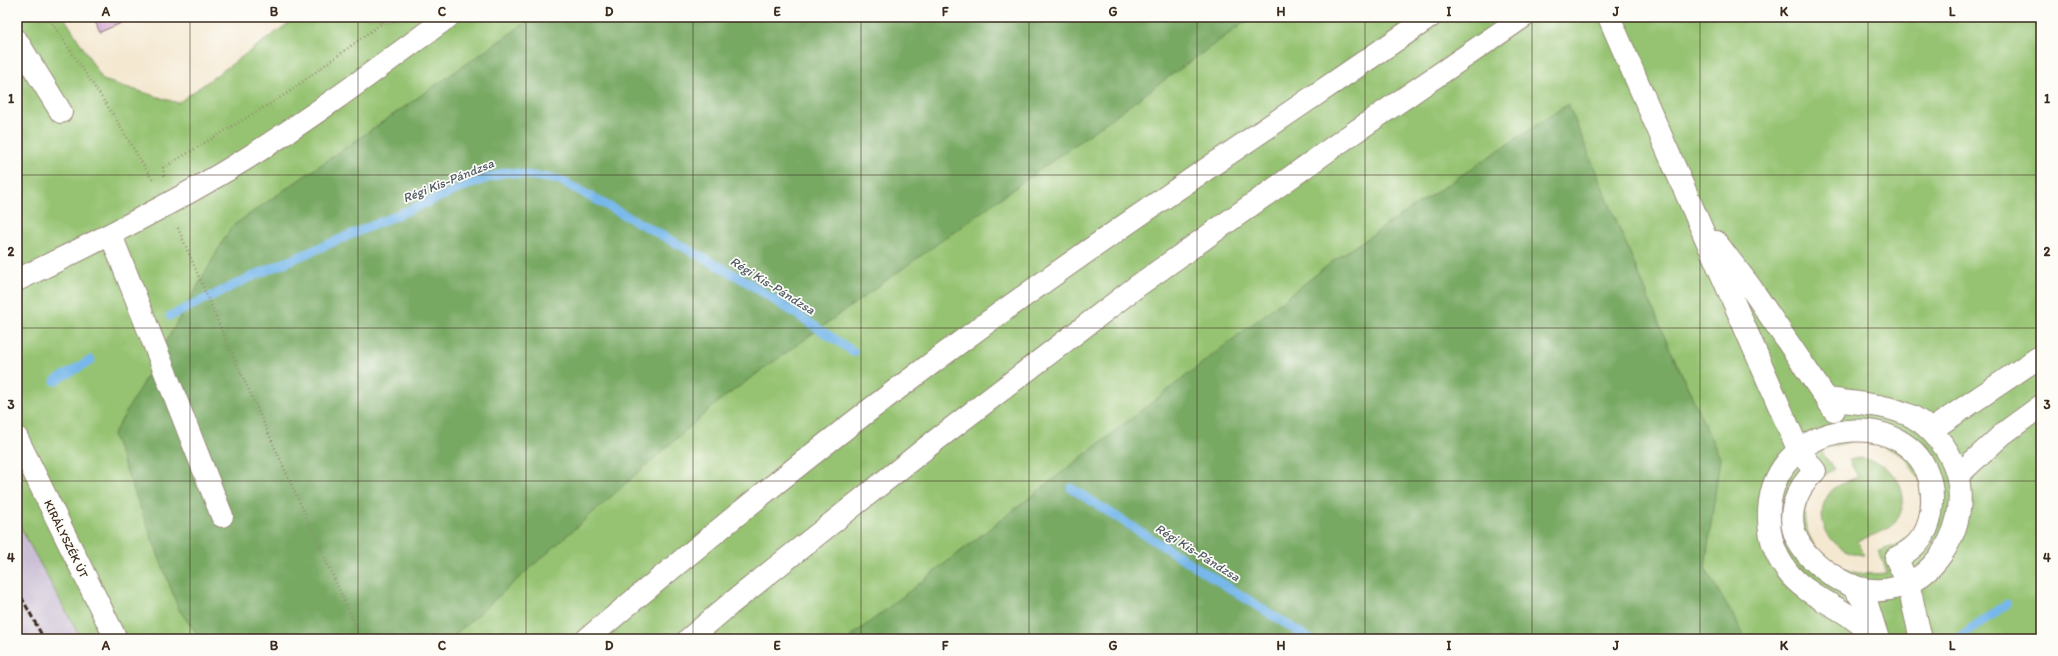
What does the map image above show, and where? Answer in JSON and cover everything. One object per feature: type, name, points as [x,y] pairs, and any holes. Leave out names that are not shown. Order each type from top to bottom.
[{"type":"main road","points":[[17,280],[111,235],[244,160],[320,110],[448,17]]},
{"type":"main road","points":[[588,639],[724,524],[917,374],[1102,240],[1430,17]]},
{"type":"main road","points":[[689,639],[729,605],[932,444],[1136,287],[1343,140],[1523,17]]},
{"type":"main road","points":[[1609,17],[1798,449],[1815,471],[1804,482],[1793,508],[1793,518],[1797,539],[1808,555],[1827,572],[1852,585],[1860,588],[1882,589],[1908,583],[1929,568],[1938,558],[1954,532],[1961,500],[1958,475],[1948,451],[1931,430],[1912,417],[1896,410],[1866,404],[1827,399]]},
{"type":"main road","points":[[17,41],[61,112]]},
{"type":"main road","points":[[1696,216],[1749,285],[1827,399],[1846,430]]},
{"type":"main road","points":[[111,235],[222,516]]},
{"type":"main road","points":[[1905,444],[1931,430],[2041,356]]},
{"type":"main road","points":[[1958,475],[2004,433],[2041,406]]},
{"type":"main road","points":[[1878,638],[1849,616],[1809,591],[1787,572],[1774,550],[1768,526],[1769,499],[1780,472],[1798,449],[1823,436],[1846,430],[1871,431],[1889,436],[1905,444],[1924,464],[1931,483],[1932,509],[1926,531],[1912,550],[1896,558],[1908,583],[1922,639]]},
{"type":"main road","name":"KIRÁLYSZÉK ÚT","points":[[17,438],[116,639]]},
{"type":"main road","points":[[1852,585],[1868,607],[1878,638]]},
{"type":"path","points":[[48,17],[114,116],[167,204],[222,331],[357,629],[358,639]]},
{"type":"path","points":[[167,204],[163,168],[286,94],[390,17]]},
{"type":"path","points":[[2041,555],[2037,565],[2037,590],[2041,601]]},
{"type":"shaded area","points":[[17,521],[81,639],[17,639]]},
{"type":"green space","points":[[17,17],[64,17],[103,80],[178,103],[297,17],[2041,17],[2041,639],[81,639],[17,521]],"holes":[[[1858,440],[1881,445],[1905,457],[1923,485],[1920,521],[1915,531],[1897,545],[1879,551],[1887,573],[1857,573],[1837,565],[1819,550],[1807,530],[1805,508],[1815,483],[1834,469],[1821,451],[1829,447]]]},
{"type":"green space","points":[[534,17],[1252,17],[719,401],[450,639],[201,639],[179,610],[113,435],[231,227]]},
{"type":"green space","points":[[1568,104],[1666,340],[1720,458],[1705,568],[1744,635],[1740,639],[848,639],[1336,259]]},
{"type":"green space","points":[[1859,458],[1871,460],[1882,465],[1891,472],[1898,481],[1902,491],[1903,501],[1900,513],[1892,526],[1858,541],[1864,555],[1843,549],[1834,542],[1828,534],[1822,514],[1824,504],[1829,494],[1835,488],[1858,477],[1849,460]]},
{"type":"building","points":[[93,17],[135,17],[100,32]]},
{"type":"waterway","name":"Régi Kis-Pándzsa","points":[[170,316],[251,277],[468,185],[506,172],[560,180],[744,280],[854,352]]},
{"type":"waterway","points":[[55,381],[91,360]]},
{"type":"waterway","name":"Régi Kis-Pándzsa","points":[[1071,488],[1310,639]]},
{"type":"waterway","points":[[1958,638],[2007,604]]},
{"type":"railway","points":[[17,589],[44,639]]}]
